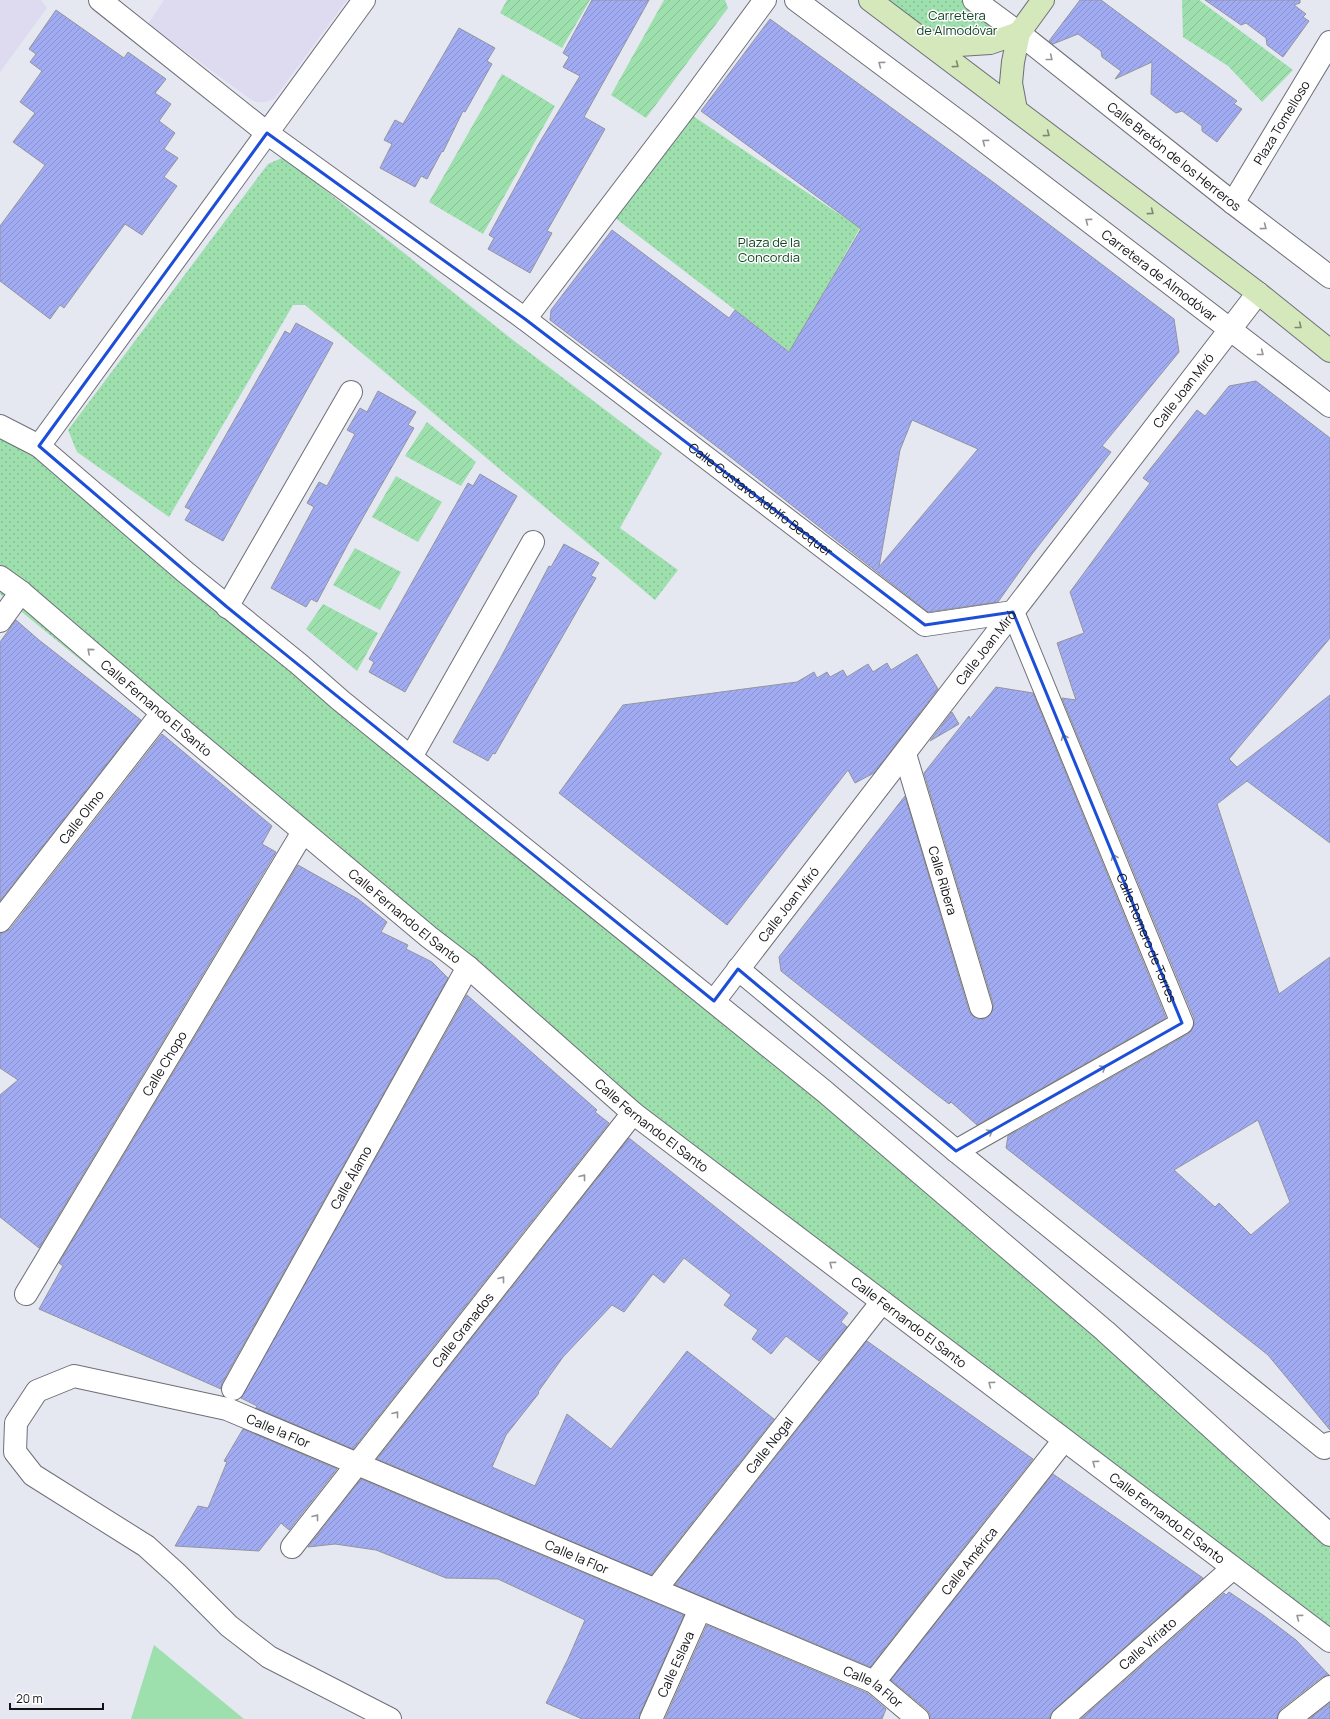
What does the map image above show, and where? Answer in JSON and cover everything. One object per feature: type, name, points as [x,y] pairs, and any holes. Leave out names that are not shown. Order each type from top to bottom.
[{"type":"main road","points":[[870,0],[1258,293],[1330,351]]},
{"type":"main road","points":[[1016,110],[1011,83],[1013,62],[1019,33],[1043,0]]},
{"type":"main road","points":[[925,41],[959,45],[990,43],[1019,33]]},
{"type":"street","name":"Calle Gustavo Adolfo Becquer","points":[[100,0],[267,133],[525,319],[925,625],[1013,612]]},
{"type":"street","points":[[39,446],[364,0]]},
{"type":"street","points":[[525,319],[684,110],[765,0]]},
{"type":"street","name":"Carretera de Almodóvar","points":[[796,0],[966,127],[1330,406]]},
{"type":"street","name":"Calle Bretón de los Herreros","points":[[974,0],[1019,33],[1233,203],[1330,277]]},
{"type":"street","name":"Plaza Tomelloso","points":[[1233,203],[1330,42]]},
{"type":"street","name":"Calle Joan Miró","points":[[714,1001],[1258,293]]},
{"type":"street","points":[[227,607],[351,392]]},
{"type":"street","points":[[0,426],[39,446],[227,607],[824,1091],[1105,1331],[1330,1535]]},
{"type":"street","points":[[411,757],[533,542]]},
{"type":"street","name":"Calle Fernando El Santo","points":[[0,577],[21,592],[303,832],[429,937],[468,967],[633,1113],[1330,1641]]},
{"type":"street","points":[[0,621],[21,592]]},
{"type":"street","name":"Calle Romero de Torres","points":[[956,1151],[1182,1023],[1013,612]]},
{"type":"street","name":"Calle Olmo","points":[[0,921],[162,713]]},
{"type":"street","name":"Calle Ribera","points":[[905,754],[981,1007]]},
{"type":"street","name":"Calle Chopo","points":[[26,1294],[303,832]]},
{"type":"street","name":"Calle Álamo","points":[[230,1399],[468,967]]},
{"type":"street","points":[[738,970],[956,1151],[1327,1446]]},
{"type":"street","name":"Calle Granados","points":[[292,1547],[633,1113]]},
{"type":"street","name":"Calle Nogal","points":[[656,1590],[882,1302]]},
{"type":"street","name":"Calle la Flor","points":[[390,1719],[269,1657],[229,1626],[178,1575],[146,1546],[33,1475],[14,1452],[16,1423],[37,1391],[74,1376],[230,1399],[357,1465],[874,1682],[918,1719]]},
{"type":"street","name":"Calle América","points":[[874,1682],[1064,1440]]},
{"type":"street","name":"Calle Viriato","points":[[1062,1719],[1233,1568]]},
{"type":"street","name":"Calle Eslava","points":[[651,1719],[700,1609]]},
{"type":"street","points":[[1289,1719],[1330,1686]]},
{"type":"highlighted area","points":[[267,133],[525,319],[925,625],[1013,612],[1182,1023],[956,1151],[738,969],[714,1001],[227,607],[39,446]]},
{"type":"shaded area","points":[[0,0],[41,0],[47,8],[0,72]]},
{"type":"shaded area","points":[[164,0],[347,0],[274,99],[266,102],[256,102],[148,24]]},
{"type":"green space","points":[[507,0],[590,0],[562,48],[500,13]]},
{"type":"green space","points":[[664,0],[725,0],[728,8],[646,118],[611,95]]},
{"type":"green space","name":"Carretera de Almodóvar","points":[[870,0],[974,0],[1019,33],[925,41]]},
{"type":"green space","points":[[1182,0],[1199,0],[1293,70],[1262,102],[1228,66],[1183,37]]},
{"type":"green space","points":[[502,74],[555,106],[483,234],[429,202]]},
{"type":"green space","name":"Plaza de la Concordia","points":[[684,110],[860,228],[790,352],[606,211]]},
{"type":"green space","points":[[284,157],[509,337],[662,453],[620,528],[678,570],[655,600],[305,305],[293,305],[169,517],[77,452],[68,430],[268,164]]},
{"type":"green space","points":[[427,422],[476,462],[461,486],[405,456]]},
{"type":"green space","points":[[0,426],[514,840],[1330,1534],[1330,1641],[633,1113],[0,594]]},
{"type":"green space","points":[[396,476],[442,502],[418,542],[372,517]]},
{"type":"green space","points":[[355,548],[401,572],[380,610],[333,585]]},
{"type":"green space","points":[[323,604],[378,633],[357,671],[306,629]]},
{"type":"green space","points":[[154,1645],[244,1719],[131,1719]]},
{"type":"building","points":[[592,0],[649,0],[584,117],[605,129],[547,231],[552,233],[530,273],[488,249],[494,238],[489,235],[538,145],[580,76],[563,67],[569,57],[563,53]]},
{"type":"building","points":[[1080,0],[1101,0],[1237,101],[1234,104],[1242,109],[1217,142],[1202,131],[1202,126],[1182,111],[1176,113],[1151,94],[1152,62],[1115,79],[1121,71],[1102,57],[1101,51],[1078,34],[1053,44],[1049,41]]},
{"type":"building","points":[[1205,0],[1300,0],[1300,3],[1294,5],[1306,14],[1303,17],[1309,21],[1283,57],[1267,45],[1266,38],[1246,23],[1241,25]]},
{"type":"building","points":[[56,10],[124,58],[128,52],[166,79],[155,93],[171,104],[159,121],[175,133],[164,149],[178,158],[164,177],[177,186],[142,235],[125,224],[64,308],[60,305],[50,319],[0,281],[0,226],[45,165],[13,142],[35,113],[20,102],[42,71],[30,62],[36,54],[29,49]]},
{"type":"building","points":[[770,19],[993,182],[1174,319],[1179,352],[1102,446],[1111,452],[1032,554],[998,602],[928,612],[724,452],[550,320],[551,310],[612,230],[729,318],[735,310],[789,352],[861,229],[701,111]],"holes":[[[912,420],[978,449],[879,567],[900,450]]]},
{"type":"building","points":[[459,28],[495,48],[487,61],[492,64],[465,112],[463,111],[443,152],[442,151],[427,179],[421,176],[415,187],[380,168],[392,144],[384,140],[395,120],[403,124]]},
{"type":"building","points":[[296,323],[333,343],[223,541],[185,520],[191,510],[185,507],[285,331],[290,334]]},
{"type":"building","points":[[1256,381],[1330,438],[1330,638],[1229,759],[1237,767],[1330,695],[1330,843],[1247,781],[1217,804],[1279,994],[1330,957],[1330,1430],[1268,1355],[1006,1148],[1008,1136],[1188,1034],[1192,1030],[1194,1024],[1194,1018],[1062,698],[1076,700],[1057,643],[1084,633],[1070,592],[1150,483],[1143,478],[1197,410],[1205,416],[1229,386]],"holes":[[[1258,1120],[1290,1202],[1251,1235],[1219,1203],[1215,1207],[1174,1170]]]},
{"type":"building","points":[[378,391],[416,412],[408,425],[414,428],[349,542],[317,602],[311,599],[306,607],[271,588],[314,507],[307,503],[319,482],[327,486],[355,434],[347,430],[360,408],[367,412]]},
{"type":"building","points":[[480,474],[517,496],[405,692],[369,672],[374,662],[369,659],[468,483],[473,486]]},
{"type":"building","points":[[564,544],[599,563],[591,576],[596,578],[495,754],[493,753],[488,761],[453,742],[500,659],[549,566],[551,567]]},
{"type":"building","points":[[16,620],[39,640],[141,720],[0,901],[0,642]]},
{"type":"building","points":[[917,654],[938,689],[874,773],[855,783],[848,770],[727,925],[559,793],[623,705],[797,682],[814,672],[817,678],[827,672],[830,677],[843,670],[847,677],[868,664],[873,672],[887,663],[891,670]]},
{"type":"building","points":[[996,687],[1033,693],[1166,1018],[977,1125],[951,1102],[949,1104],[932,1091],[781,971],[779,957],[905,796],[969,1011],[973,1016],[979,1019],[985,1019],[990,1015],[993,1009],[993,1003],[924,773],[969,716],[970,719]]},
{"type":"building","points":[[952,712],[959,724],[930,741]]},
{"type":"building","points":[[162,734],[272,826],[262,844],[276,852],[39,1248],[0,1217],[0,1095],[18,1080],[0,1068],[0,933],[10,929]]},
{"type":"building","points":[[298,865],[358,899],[387,922],[381,932],[408,945],[406,949],[432,962],[448,978],[222,1383],[221,1389],[39,1309],[63,1266],[59,1263]]},
{"type":"building","points":[[467,995],[597,1110],[595,1112],[609,1123],[353,1449],[256,1408],[257,1406],[241,1398]]},
{"type":"building","points":[[629,1138],[848,1313],[841,1322],[847,1327],[819,1361],[786,1336],[771,1354],[752,1339],[758,1330],[724,1305],[731,1295],[684,1258],[664,1283],[653,1274],[624,1312],[612,1305],[563,1357],[538,1392],[539,1393],[506,1435],[492,1467],[535,1486],[567,1414],[611,1449],[687,1351],[774,1419],[651,1575],[377,1459]]},
{"type":"building","points":[[867,1341],[1033,1459],[870,1667],[675,1585]]},
{"type":"building","points":[[243,1429],[337,1469],[289,1530],[281,1523],[259,1551],[175,1546],[198,1506],[208,1508],[227,1462],[224,1461]]},
{"type":"building","points":[[1053,1474],[1203,1578],[1054,1710],[1050,1715],[1050,1719],[930,1719],[930,1714],[926,1709],[891,1680]]},
{"type":"building","points":[[361,1479],[684,1615],[639,1719],[582,1719],[546,1703],[585,1620],[498,1579],[446,1578],[376,1550],[335,1544],[308,1547]]},
{"type":"building","points":[[1229,1592],[1296,1640],[1329,1675],[1322,1677],[1281,1709],[1277,1719],[1081,1719],[1224,1593],[1226,1595]]},
{"type":"building","points":[[707,1625],[867,1693],[886,1709],[882,1719],[665,1719]]},
{"type":"building","points":[[1330,1703],[1330,1719],[1309,1719]]}]
